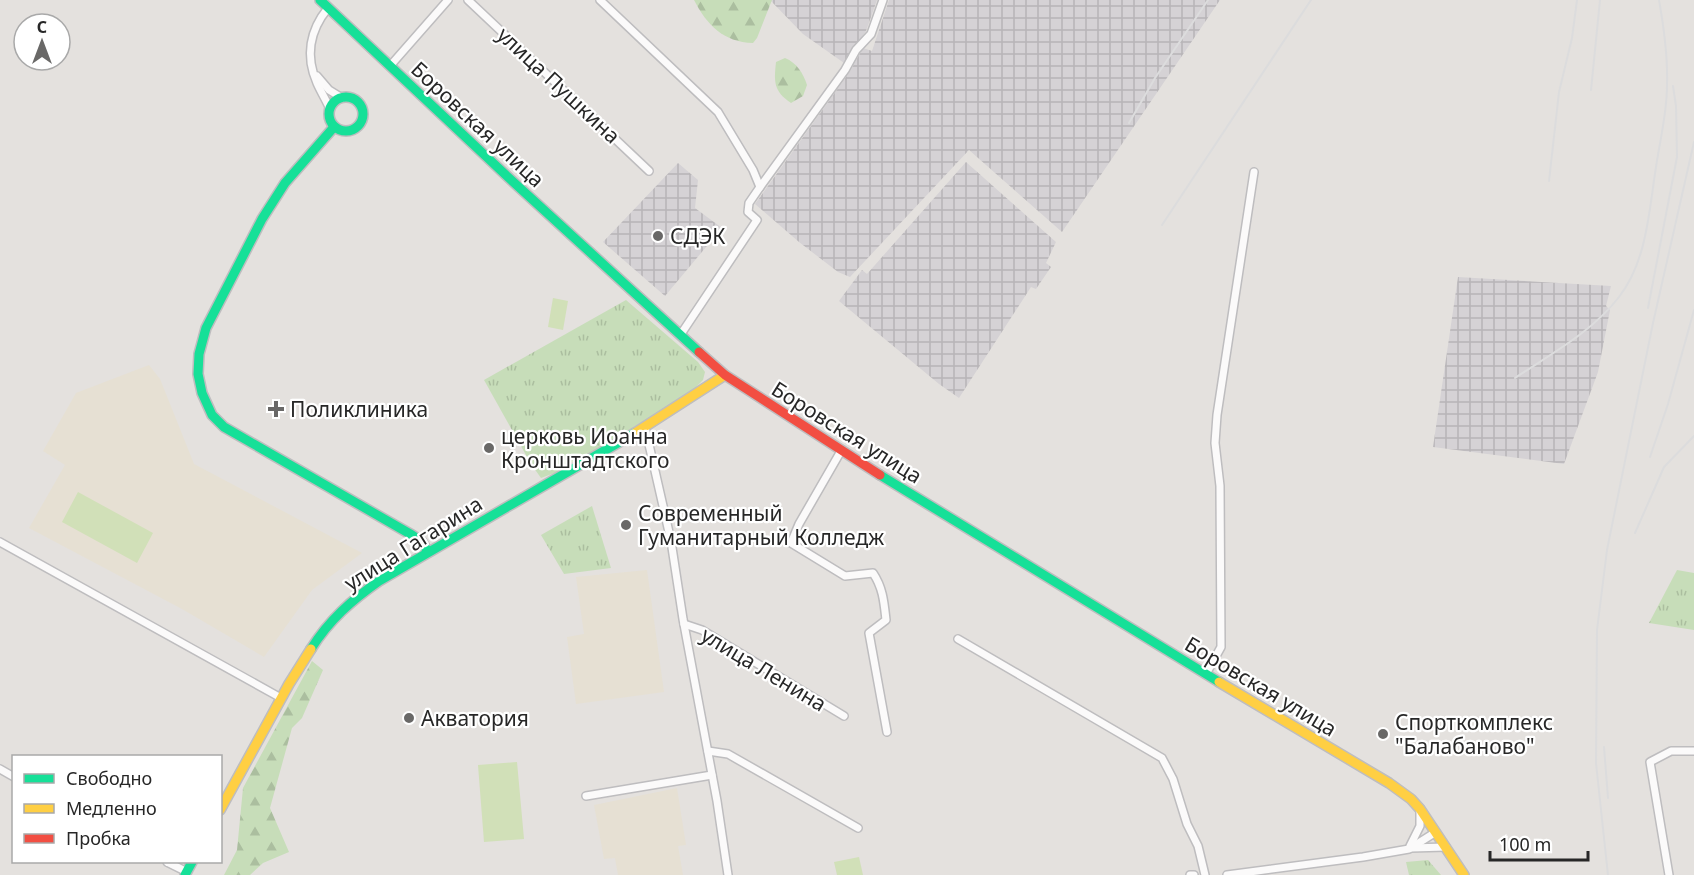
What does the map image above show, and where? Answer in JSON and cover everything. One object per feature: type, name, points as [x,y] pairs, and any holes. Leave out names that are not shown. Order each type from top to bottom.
[{"type":"main road","name":"Боровская улица","points":[[320,0],[509,178],[725,375],[841,452],[1389,783],[1405,794],[1420,809],[1464,875]]},
{"type":"main road","points":[[342,98],[353,100],[359,105],[362,113],[357,127],[350,131],[342,131],[334,127],[330,120],[330,108],[334,102],[342,98]]},
{"type":"main road","points":[[334,127],[285,183],[262,219],[206,328],[199,354],[198,374],[202,393],[212,415],[224,427],[412,535],[422,542],[428,552]]},
{"type":"main road","name":"улица Гагарина","points":[[222,806],[281,698],[322,631],[336,614],[367,588],[645,427],[725,375]]},
{"type":"street","points":[[390,66],[448,0]]},
{"type":"street","name":"улица Пушкина","points":[[468,0],[649,171]]},
{"type":"street","points":[[600,0],[718,112],[760,187]]},
{"type":"street","points":[[681,334],[757,220],[748,212],[749,203],[845,70],[856,50],[871,34],[883,0]]},
{"type":"street","points":[[328,8],[310,42],[311,69],[330,108]]},
{"type":"street","points":[[311,69],[329,90],[342,98]]},
{"type":"street","points":[[1206,674],[1221,647],[1220,486],[1215,443],[1216,424],[1254,172]]},
{"type":"street","points":[[645,427],[669,531],[728,875]]},
{"type":"street","points":[[841,452],[799,524],[791,543],[845,576],[873,573],[879,582],[883,591],[886,620],[869,633],[887,732]]},
{"type":"street","points":[[0,542],[281,698]]},
{"type":"street","name":"улица Ленина","points":[[684,624],[702,630],[844,716]]},
{"type":"street","points":[[957,639],[1162,758],[1173,779],[1187,824],[1198,846],[1205,875]]},
{"type":"street","points":[[708,751],[728,754],[858,828]]},
{"type":"street","points":[[1669,875],[1650,762],[1671,751],[1694,751]]},
{"type":"street","points":[[586,796],[712,775]]},
{"type":"street","points":[[1409,849],[1420,826],[1420,809]]},
{"type":"street","points":[[1409,849],[1436,832]]},
{"type":"street","points":[[1227,875],[1409,849],[1446,847]]},
{"type":"street","points":[[170,863],[186,874]]},
{"type":"shaded area","points":[[770,0],[877,0],[866,31],[844,63],[803,34]]},
{"type":"shaded area","points":[[889,0],[1220,0],[1062,232],[969,150],[850,277],[838,272],[755,204],[849,73],[863,48],[872,51]]},
{"type":"shaded area","points":[[966,162],[1056,242],[1046,263],[1051,267],[1036,289],[1031,287],[959,398],[839,301],[862,270],[867,274]]},
{"type":"shaded area","points":[[678,163],[698,180],[695,208],[722,228],[665,296],[603,242]]},
{"type":"shaded area","points":[[1458,277],[1611,286],[1606,306],[1610,310],[1598,372],[1564,464],[1433,447]]},
{"type":"shaded area","points":[[149,365],[160,379],[194,464],[362,553],[312,590],[264,657],[182,609],[29,528],[65,465],[43,451],[76,393]]},
{"type":"shaded area","points":[[647,570],[664,692],[576,704],[567,637],[584,634],[576,577]]},
{"type":"shaded area","points":[[677,788],[686,845],[678,846],[683,875],[618,875],[615,858],[604,859],[594,805]]},
{"type":"green space","points":[[694,0],[772,0],[753,43],[733,39],[717,31],[704,17]]},
{"type":"green space","points":[[785,58],[799,69],[807,85],[803,96],[791,103],[778,90],[775,80],[776,62]]},
{"type":"green space","points":[[553,298],[568,301],[563,330],[548,327]]},
{"type":"green space","points":[[626,300],[698,362],[705,372],[703,380],[689,394],[560,471],[541,478],[484,380]]},
{"type":"green space","points":[[78,492],[153,533],[137,563],[62,522]]},
{"type":"green space","points":[[592,506],[611,568],[564,574],[541,535]]},
{"type":"green space","points":[[1677,570],[1694,573],[1694,630],[1649,623]]},
{"type":"green space","points":[[312,661],[323,670],[302,718],[292,728],[270,808],[289,852],[263,863],[250,875],[224,875],[237,850],[243,788]]},
{"type":"green space","points":[[517,762],[524,839],[484,842],[478,765]]},
{"type":"green space","points":[[859,857],[863,875],[837,875],[834,862]]},
{"type":"green space","points":[[1428,860],[1441,875],[1409,875],[1406,862]]},
{"type":"railway","points":[[1129,123],[1155,78],[1208,0]]},
{"type":"railway","points":[[1162,225],[1311,0]]},
{"type":"railway","points":[[1549,181],[1559,92],[1572,38],[1577,0]]},
{"type":"railway","points":[[1591,90],[1600,0]]},
{"type":"railway","points":[[1515,378],[1584,332],[1619,297],[1636,268],[1649,218],[1666,106],[1666,54],[1659,0]]},
{"type":"railway","points":[[1648,308],[1677,157],[1676,106],[1673,86]]},
{"type":"railway","points":[[1608,875],[1596,763],[1597,630],[1607,550],[1653,323],[1694,142]]},
{"type":"railway","points":[[1650,457],[1668,404],[1694,310]]},
{"type":"railway","points":[[1635,533],[1664,467],[1694,436]]},
{"type":"railway","points":[[1604,747],[1608,798]]},
{"type":"traffic: fast","points":[[320,0],[509,178],[699,352]]},
{"type":"traffic: fast","points":[[346,97],[358,102],[363,114],[358,126],[346,131],[334,126],[329,114],[334,102],[346,97]]},
{"type":"traffic: fast","points":[[334,127],[285,183],[262,219],[206,328],[199,354],[198,374],[202,393],[212,415],[224,427],[412,535],[422,542],[428,552]]},
{"type":"traffic: fast","points":[[311,649],[342,611],[379,581],[635,433]]},
{"type":"traffic: fast","points":[[880,475],[1219,682]]},
{"type":"traffic: fast","points":[[185,875],[191,863]]},
{"type":"traffic: slow","points":[[635,433],[725,375]]},
{"type":"traffic: slow","points":[[222,806],[289,684],[311,649]]},
{"type":"traffic: slow","points":[[1219,682],[1389,783],[1411,799],[1464,875]]},
{"type":"traffic: jam","points":[[699,352],[725,375],[880,475]]},
{"type":"place","name":"СДЭК","points":[[658,236]]},
{"type":"place","name":"Поликлиника","points":[[276,409]]},
{"type":"place","name":"церковь Иоанна Кронштадтского","points":[[489,448]]},
{"type":"place","name":"Современный Гуманитарный Колледж","points":[[626,525]]},
{"type":"place","name":"Акватория","points":[[409,718]]},
{"type":"place","name":"Спорткомплекс \"Балабаново\"","points":[[1383,734]]}]
